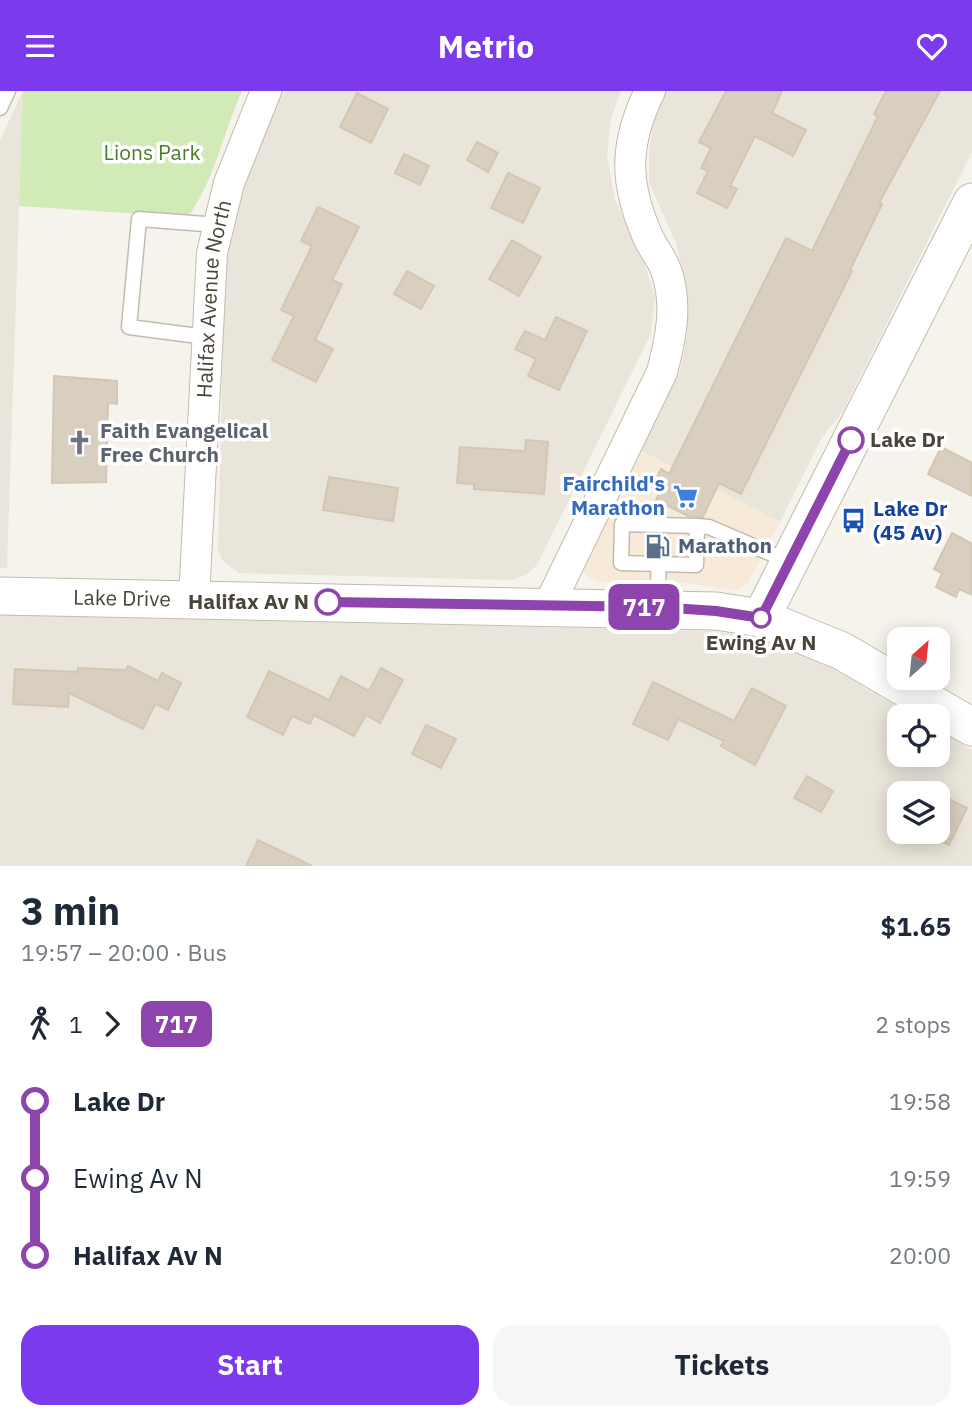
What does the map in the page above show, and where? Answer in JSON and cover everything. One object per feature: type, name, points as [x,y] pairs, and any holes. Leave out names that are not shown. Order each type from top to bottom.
[{"type":"street","name":"Halifax Avenue North","points":[[194,599],[212,253],[229,183],[265,91]]},
{"type":"street","points":[[548,607],[662,372],[671,339],[673,303],[666,270],[636,208],[629,174],[632,138],[650,91]]},
{"type":"street","points":[[761,618],[972,202]]},
{"type":"street","name":"Lake Drive","points":[[0,596],[657,607],[716,611],[761,618],[842,651],[972,727]]},
{"type":"lane","points":[[0,108],[8,91]]},
{"type":"lane","points":[[206,337],[129,327],[139,219],[218,225]]},
{"type":"lane","points":[[592,514],[622,524],[709,527],[789,562]]},
{"type":"lane","points":[[622,524],[621,563],[659,561],[696,565],[697,526]]},
{"type":"lane","points":[[657,607],[659,561]]},
{"type":"shaded area","points":[[23,91],[7,568],[0,568],[0,140]]},
{"type":"shaded area","points":[[280,91],[621,91],[611,118],[607,156],[615,200],[640,250],[655,296],[651,334],[537,565],[526,575],[511,580],[239,573],[224,562],[218,551],[225,260],[229,223]]},
{"type":"shaded area","points":[[664,91],[972,91],[972,152],[843,411],[822,437],[780,522],[639,450],[680,371],[687,334],[687,289],[676,243],[649,183],[649,152],[654,117]]},
{"type":"shaded area","points":[[638,450],[780,522],[748,583],[740,589],[731,590],[688,583],[598,582],[586,576],[581,561]]},
{"type":"shaded area","points":[[0,615],[710,631],[747,636],[820,661],[893,704],[887,704],[887,767],[950,767],[950,737],[972,750],[972,866],[0,866]]},
{"type":"green space","name":"Lions Park","points":[[23,91],[242,91],[212,172],[188,217],[19,206]]},
{"type":"building","points":[[726,91],[782,91],[772,113],[806,130],[793,156],[755,136],[730,186],[737,189],[727,208],[697,193],[708,171],[701,168],[711,148],[699,142]]},
{"type":"building","points":[[886,91],[940,91],[879,203],[882,204],[850,270],[852,271],[741,494],[719,483],[703,517],[688,516],[656,500],[660,492],[652,488],[661,469],[669,474],[786,238],[812,251],[878,116],[874,114]]},
{"type":"building","points":[[357,93],[388,109],[371,143],[340,127]]},
{"type":"building","points":[[477,142],[498,153],[488,172],[467,160]]},
{"type":"building","points":[[404,154],[429,166],[420,185],[395,173]]},
{"type":"building","points":[[508,173],[540,188],[523,223],[491,208]]},
{"type":"building","points":[[318,207],[359,227],[332,280],[342,284],[315,340],[333,349],[316,382],[272,360],[294,316],[281,310],[312,246],[301,241]]},
{"type":"building","points":[[512,240],[541,257],[519,296],[489,279]]},
{"type":"building","points":[[407,271],[434,286],[421,309],[394,294]]},
{"type":"building","points":[[556,317],[587,331],[559,390],[528,376],[536,359],[515,349],[525,331],[545,340]]},
{"type":"building","name":"Faith Evangelical Free Church","points":[[54,376],[117,381],[117,404],[108,403],[106,482],[52,483]]},
{"type":"building","points":[[526,440],[548,442],[544,494],[474,489],[474,484],[457,483],[460,447],[525,451]]},
{"type":"building","points":[[941,447],[972,463],[972,496],[928,474]]},
{"type":"building","points":[[329,477],[398,488],[393,521],[323,510]]},
{"type":"building","points":[[952,533],[972,544],[972,595],[959,589],[956,597],[936,587],[942,573],[934,569]]},
{"type":"building","points":[[128,666],[158,681],[162,673],[181,683],[168,710],[155,704],[143,729],[69,693],[68,707],[13,704],[15,669],[78,672],[78,668],[126,670]]},
{"type":"building","points":[[381,668],[403,680],[380,723],[366,715],[354,736],[314,715],[310,724],[292,716],[283,735],[247,717],[269,671],[329,700],[341,676],[369,691]]},
{"type":"building","points":[[653,682],[734,721],[752,688],[786,706],[755,765],[721,746],[724,741],[678,719],[668,740],[633,724]]},
{"type":"building","points":[[426,725],[456,739],[441,768],[412,754]]},
{"type":"building","points":[[807,776],[833,791],[821,812],[794,798]]},
{"type":"building","points":[[950,800],[967,808],[950,843]]},
{"type":"building","points":[[258,840],[312,866],[246,866]]},
{"type":"bus line","name":"717","points":[[328,602],[657,607],[716,611],[761,618],[851,440]]},
{"type":"place","name":"Lake Dr","points":[[851,440]]},
{"type":"place","name":"Faith Evangelical Free Church","points":[[80,443]]},
{"type":"place","name":"Fairchild's Marathon","points":[[685,496]]},
{"type":"place","name":"Lake Dr (45 Av)","points":[[853,521]]},
{"type":"place","name":"Marathon","points":[[658,546]]},
{"type":"place","name":"Halifax Av N","points":[[328,602]]},
{"type":"place","name":"Ewing Av N","points":[[761,618]]}]
